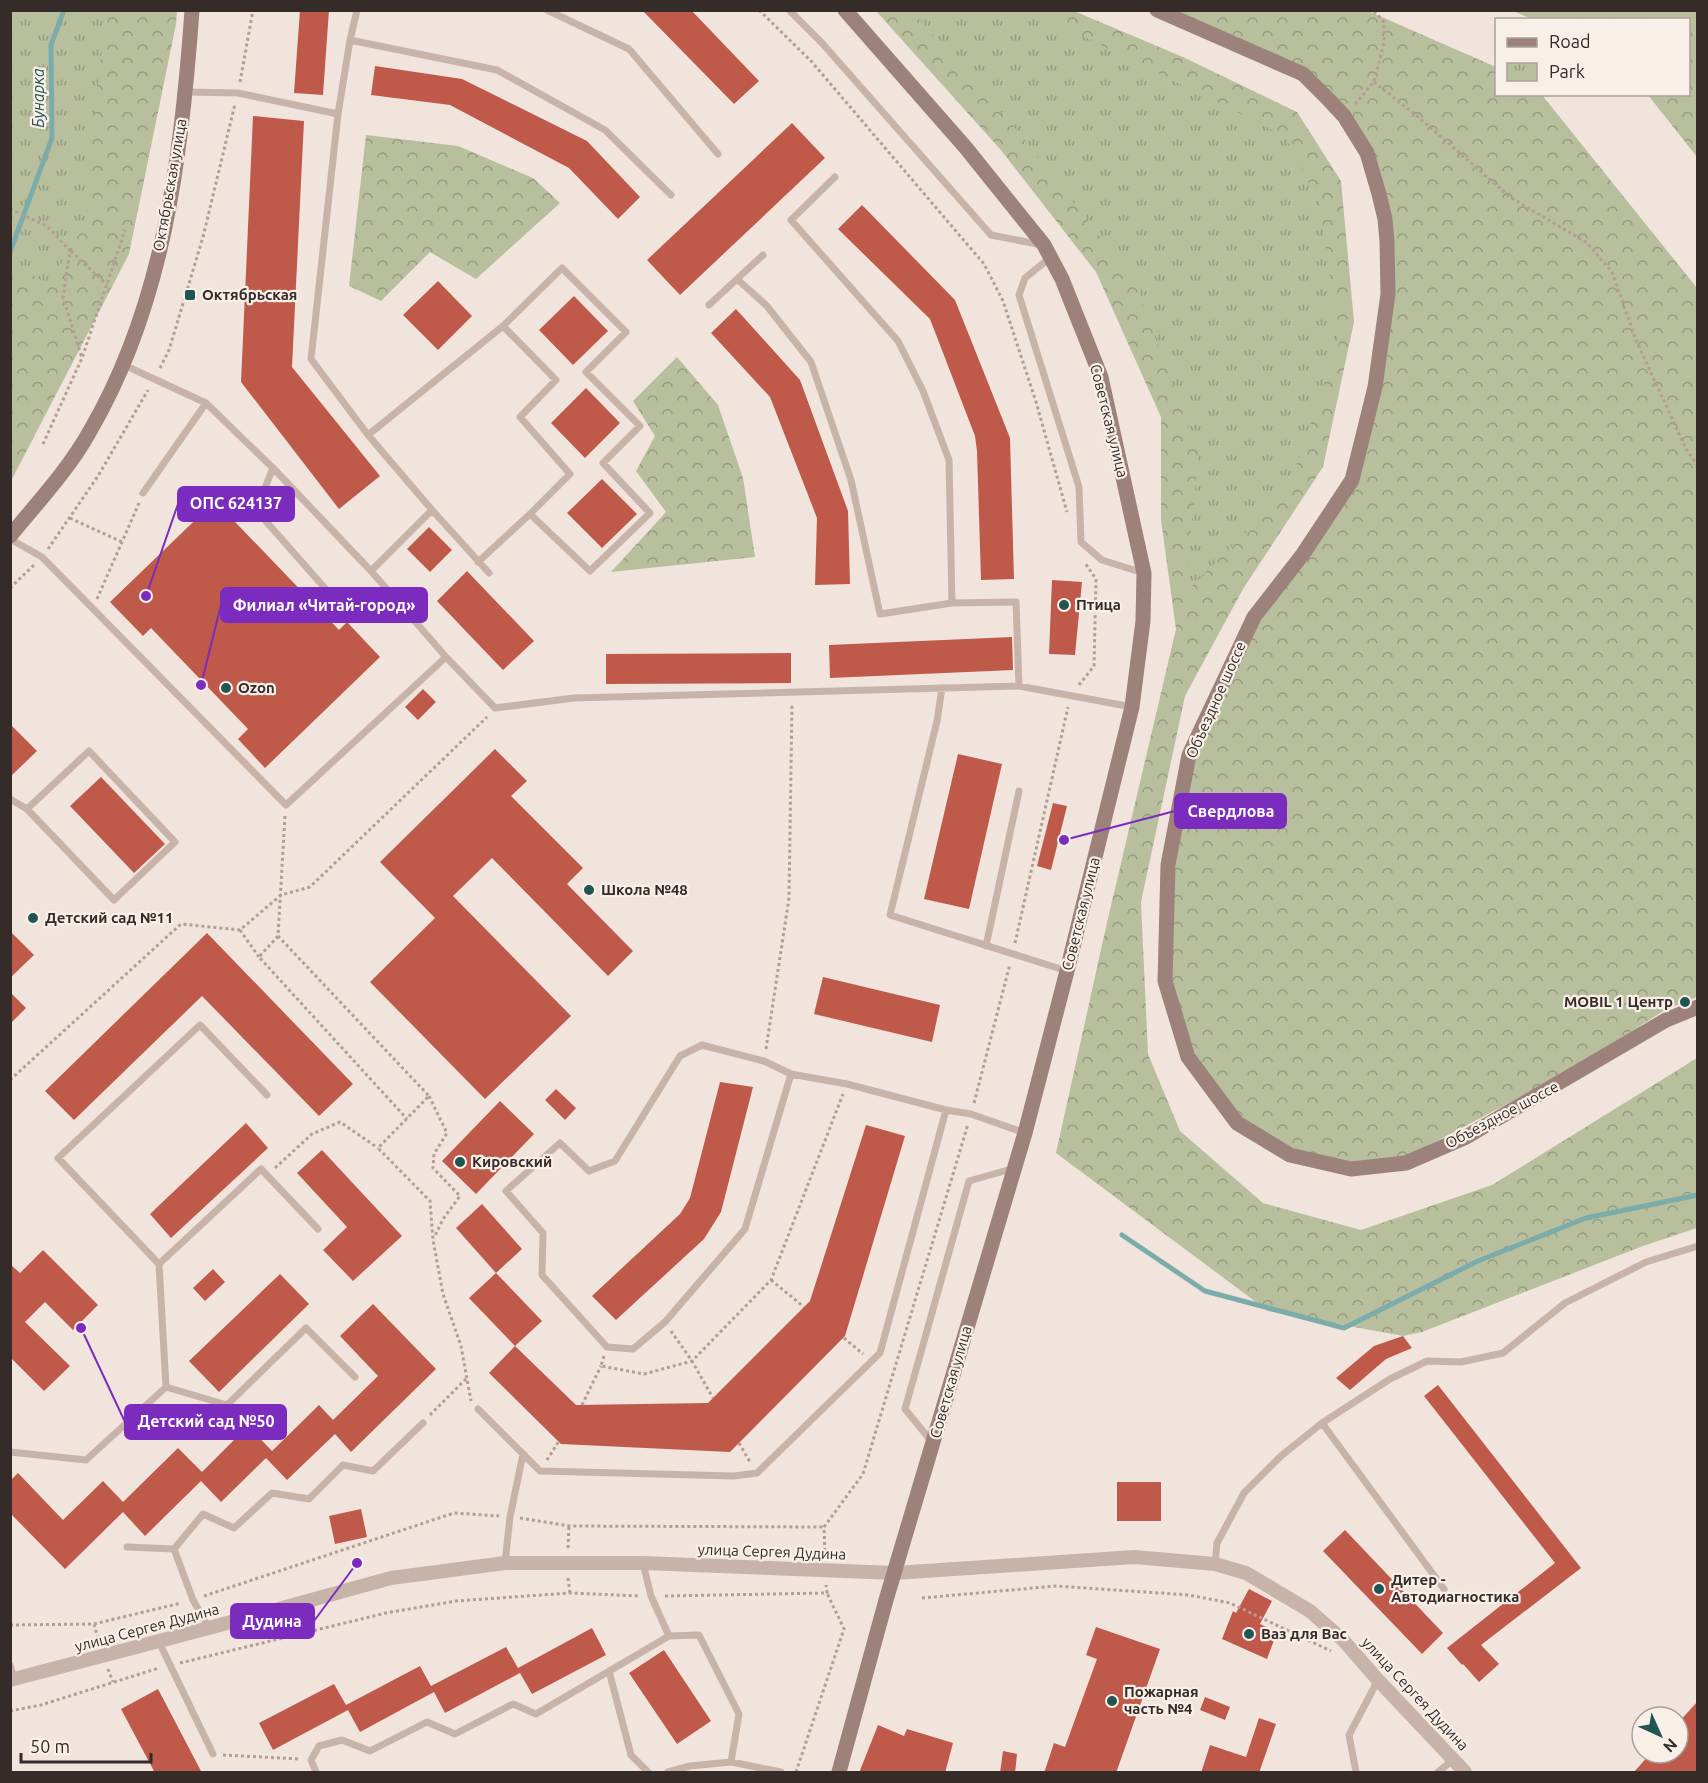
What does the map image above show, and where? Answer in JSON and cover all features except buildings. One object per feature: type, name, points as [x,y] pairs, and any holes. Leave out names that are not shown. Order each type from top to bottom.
[{"type":"street","name":"Октябрьская улица","points":[[10,538],[90,432],[124,366],[149,293],[166,225],[186,92],[192,10]]},
{"type":"street","name":"Советская улица","points":[[839,1773],[886,1600],[1025,1133],[1067,971],[1132,708],[1143,621],[1144,573],[1101,377],[1062,279],[1048,251],[966,148],[845,10]]},
{"type":"street","name":"Объездное шоссе","points":[[1157,10],[1303,74],[1344,116],[1367,153],[1385,219],[1388,294],[1375,387],[1352,480],[1303,554],[1254,617],[1189,756],[1168,865],[1165,981],[1188,1058],[1237,1123],[1290,1155],[1351,1169],[1406,1163],[1466,1137],[1666,1020],[1698,1006]]},
{"type":"street","name":"улица Сергея Дудина","points":[[13,1680],[391,1578],[505,1563],[643,1563],[895,1573],[1134,1557],[1215,1564],[1246,1573],[1310,1611],[1343,1640],[1465,1773]]},
{"type":"lane","points":[[357,10],[338,114],[311,359],[368,435],[489,573]]},
{"type":"lane","points":[[547,10],[629,50],[718,154]]},
{"type":"lane","points":[[789,10],[822,43],[991,236],[1048,251],[1025,278],[1019,295],[1079,487],[1081,542],[1102,560],[1144,573]]},
{"type":"lane","points":[[350,40],[497,70],[605,130],[671,195]]},
{"type":"lane","points":[[186,92],[238,93],[338,114]]},
{"type":"lane","points":[[835,177],[791,220],[898,341],[923,391],[949,460],[952,603]]},
{"type":"lane","points":[[709,305],[763,255]]},
{"type":"lane","points":[[368,435],[503,326],[562,268],[626,332],[586,372],[640,426],[603,463],[650,513],[590,571],[530,514]]},
{"type":"lane","points":[[737,279],[767,306],[811,362],[851,480],[880,614],[952,603],[1016,602],[1019,686]]},
{"type":"lane","points":[[478,562],[570,474],[520,417],[556,380],[503,326]]},
{"type":"lane","points":[[124,366],[206,403],[273,468],[371,571],[446,657],[495,708],[574,698],[1019,686],[1132,708]]},
{"type":"lane","points":[[143,493],[206,403]]},
{"type":"lane","points":[[273,468],[256,510],[338,603]]},
{"type":"lane","points":[[371,571],[432,510]]},
{"type":"lane","points":[[10,538],[42,557],[286,805],[446,657]]},
{"type":"lane","points":[[942,688],[937,721],[890,915],[1067,971]]},
{"type":"lane","points":[[10,798],[27,809],[114,900],[175,843],[89,752],[27,809]]},
{"type":"lane","points":[[986,946],[1019,791]]},
{"type":"lane","points":[[166,1387],[159,1264],[58,1158],[200,1025],[267,1095]]},
{"type":"lane","points":[[791,1074],[745,1229],[665,1322],[633,1349],[608,1347],[542,1275],[543,1233],[506,1191],[560,1143],[589,1171],[615,1161],[680,1056],[702,1045],[764,1061],[791,1074],[847,1084],[946,1110],[971,1114],[1025,1133]]},
{"type":"lane","points":[[478,1409],[540,1471],[734,1476],[757,1473],[880,1353],[946,1110]]},
{"type":"lane","points":[[933,1443],[905,1409],[969,1180],[1015,1168]]},
{"type":"lane","points":[[159,1264],[261,1169],[318,1229]]},
{"type":"lane","points":[[1215,1564],[1217,1543],[1244,1493],[1281,1456],[1322,1424],[1390,1379],[1427,1361],[1461,1362],[1503,1353],[1565,1303],[1646,1262],[1698,1246]]},
{"type":"lane","points":[[166,1387],[227,1406],[306,1328],[355,1377]]},
{"type":"lane","points":[[10,1452],[86,1460],[166,1387]]},
{"type":"lane","points":[[174,1549],[203,1514],[234,1528],[272,1493],[309,1499],[343,1465],[373,1471],[423,1423]]},
{"type":"lane","points":[[1322,1424],[1444,1590]]},
{"type":"lane","points":[[505,1563],[510,1517],[523,1454]]},
{"type":"lane","points":[[126,1547],[174,1549]]},
{"type":"lane","points":[[174,1549],[193,1600],[209,1628]]},
{"type":"lane","points":[[643,1563],[651,1596],[669,1636]]},
{"type":"lane","points":[[316,1773],[310,1760],[319,1746],[342,1740],[370,1751],[427,1722],[454,1734],[513,1704],[536,1714],[669,1636],[699,1635],[739,1714],[731,1762]]},
{"type":"lane","points":[[159,1642],[213,1754]]},
{"type":"lane","points":[[10,1665],[13,1680]]},
{"type":"lane","points":[[609,1671],[631,1755],[648,1773]]},
{"type":"lane","points":[[1356,1773],[1349,1735],[1378,1680]]},
{"type":"lane","points":[[1438,1773],[1453,1760]]},
{"type":"lane","points":[[668,1773],[731,1762],[781,1773]]},
{"type":"path","points":[[10,588],[42,557],[98,476],[170,350],[199,248],[238,93],[253,10]]},
{"type":"path","points":[[759,10],[811,62],[984,264],[1003,301],[1036,402],[1068,515]]},
{"type":"path","points":[[1344,116],[1374,82],[1384,43],[1384,22],[1373,10]]},
{"type":"path","points":[[1374,82],[1416,115],[1509,197],[1587,243],[1612,272],[1636,339],[1686,448],[1698,466]]},
{"type":"path","points":[[10,209],[47,226],[106,285]]},
{"type":"path","points":[[43,444],[82,358],[125,230]]},
{"type":"path","points":[[70,251],[63,297],[82,358]]},
{"type":"path","points":[[93,609],[143,493]]},
{"type":"path","points":[[69,517],[123,542]]},
{"type":"path","points":[[796,1773],[844,1629],[827,1593],[824,1527],[862,1474],[971,1114],[1012,955],[1071,696],[1094,666],[1096,579],[1085,562]]},
{"type":"path","points":[[764,1061],[789,898],[793,692]]},
{"type":"path","points":[[10,1080],[181,924],[240,930],[281,895],[310,887],[495,708]]},
{"type":"path","points":[[259,957],[278,936],[286,805]]},
{"type":"path","points":[[240,930],[259,957],[407,1119]]},
{"type":"path","points":[[278,936],[429,1096],[447,1133],[434,1154],[433,1168],[460,1196],[443,1219],[433,1239]]},
{"type":"path","points":[[601,1366],[644,1374],[692,1361],[771,1280],[847,1084]]},
{"type":"path","points":[[378,1148],[429,1096]]},
{"type":"path","points":[[267,1176],[312,1134],[340,1122],[378,1148],[430,1201],[433,1239],[443,1294],[461,1346],[472,1402],[478,1409]]},
{"type":"path","points":[[771,1280],[804,1307]]},
{"type":"path","points":[[665,1322],[692,1361],[713,1398]]},
{"type":"path","points":[[844,1338],[872,1361]]},
{"type":"path","points":[[582,1405],[608,1347]]},
{"type":"path","points":[[423,1423],[467,1378]]},
{"type":"path","points":[[540,1471],[558,1441]]},
{"type":"path","points":[[739,1443],[757,1473]]},
{"type":"path","points":[[10,1625],[94,1624],[193,1600],[454,1513],[510,1517],[569,1526],[824,1527]]},
{"type":"path","points":[[922,1598],[1056,1586],[1189,1595],[1230,1603],[1335,1653]]},
{"type":"path","points":[[10,1712],[41,1705],[171,1665],[386,1613],[456,1601],[570,1593],[651,1596],[827,1593]]},
{"type":"path","points":[[213,1754],[310,1760]]},
{"type":"green space","points":[[10,11],[107,11],[92,127],[87,218],[49,285],[11,261]]},
{"type":"green space","points":[[11,11],[177,11],[129,254],[11,481]]},
{"type":"green space","points":[[876,11],[1074,11],[1183,57],[1297,112],[1341,181],[1354,322],[1323,467],[1243,589],[1185,696],[1141,902],[1148,1054],[1180,1131],[1263,1203],[1361,1230],[1492,1185],[1697,1058],[1697,1228],[1643,1246],[1422,1332],[1403,1336],[1268,1311],[1056,1153],[1176,629],[1161,520],[1161,417],[1096,272],[1000,149]]},
{"type":"green space","points":[[912,11],[1032,11],[1285,136],[1320,205],[1339,343],[1287,491],[1184,594],[1199,455],[1134,281],[1022,136]]},
{"type":"green space","points":[[1167,11],[1368,11],[1495,67],[1495,96],[1543,96],[1697,288],[1697,997],[1665,1010],[1573,1069],[1403,1159],[1352,1162],[1295,1149],[1242,1122],[1197,1059],[1170,980],[1175,869],[1192,765],[1257,623],[1357,482],[1392,296],[1371,153],[1302,70]]},
{"type":"green space","points":[[1513,11],[1697,11],[1697,157],[1649,96],[1690,96],[1690,18],[1529,18]]},
{"type":"green space","points":[[366,135],[458,146],[533,178],[560,203],[476,279],[430,252],[381,301],[349,286]]},
{"type":"green space","points":[[677,357],[718,405],[743,478],[755,557],[611,572],[666,512],[636,471],[655,436],[633,401]]},
{"type":"waterway","name":"Бунарка","points":[[10,252],[52,138],[51,45],[64,10]]},
{"type":"waterway","points":[[1122,1235],[1205,1291],[1344,1328],[1478,1261],[1586,1218],[1698,1195]]},
{"type":"place","name":"Октябрьская","points":[[190,295]]},
{"type":"place","name":"ОПС 624137","points":[[146,596]]},
{"type":"place","name":"Птица","points":[[1064,605]]},
{"type":"place","name":"Филиал «Читай-город»","points":[[201,685]]},
{"type":"place","name":"Ozon","points":[[226,688]]},
{"type":"place","name":"Свердлова","points":[[1064,840]]},
{"type":"place","name":"Школа №48","points":[[589,890]]},
{"type":"place","name":"Детский сад №11","points":[[33,918]]},
{"type":"place","name":"MOBIL 1 Центр","points":[[1685,1002]]},
{"type":"place","name":"Кировский","points":[[460,1162]]},
{"type":"place","name":"Детский сад №50","points":[[81,1328]]},
{"type":"place","name":"Дудина","points":[[357,1563]]},
{"type":"place","name":"Дитер - Автодиагностика","points":[[1379,1589]]},
{"type":"place","name":"Ваз для Вас","points":[[1249,1634]]},
{"type":"place","name":"Пожарная часть №4","points":[[1112,1701]]}]
